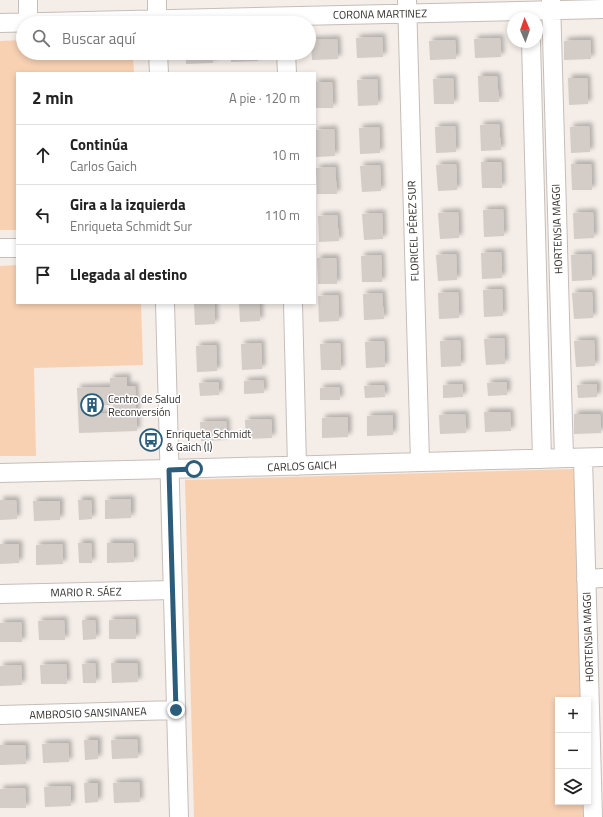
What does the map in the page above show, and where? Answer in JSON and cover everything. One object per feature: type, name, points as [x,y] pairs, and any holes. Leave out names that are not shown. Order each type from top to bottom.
[{"type":"street","points":[[28,0],[28,16]]},
{"type":"street","points":[[157,0],[157,16]]},
{"type":"street","name":"CORONA MARTINEZ","points":[[237,16],[407,7],[530,9],[551,5],[603,9]]},
{"type":"street","name":"HORTENSIA MAGGI","points":[[551,5],[564,458]]},
{"type":"street","name":"FLORICEL PÉREZ SUR","points":[[407,7],[420,462]]},
{"type":"street","name":"CORONA MARTINEZ","points":[[0,23],[16,22]]},
{"type":"street","name":"HORTENSIA MAGGI","points":[[531,48],[542,459]]},
{"type":"street","points":[[158,60],[159,72]]},
{"type":"street","points":[[286,60],[286,72]]},
{"type":"street","points":[[0,248],[16,248]]},
{"type":"street","points":[[165,304],[178,817]]},
{"type":"street","points":[[293,304],[297,466]]},
{"type":"street","name":"CARLOS GAICH","points":[[0,472],[169,470],[603,457]]},
{"type":"street","name":"HORTENSIA MAGGI","points":[[583,458],[595,579],[596,700],[593,817]]},
{"type":"street","name":"MARIO R. SÁEZ","points":[[0,594],[173,590]]},
{"type":"street","name":"AMBROSIO SANSINANEA","points":[[0,715],[176,710]]},
{"type":"shaded area","points":[[16,40],[16,60],[133,60],[134,72],[16,72],[16,230],[0,230],[0,41]]},
{"type":"shaded area","points":[[16,265],[16,304],[141,304],[143,365],[34,368],[36,456],[0,456],[0,266]]},
{"type":"shaded area","points":[[574,469],[581,697],[555,697],[555,805],[584,805],[584,817],[194,817],[185,480]]},
{"type":"building","points":[[382,37],[383,57],[357,58],[356,38]]},
{"type":"building","points":[[500,38],[501,57],[475,58],[474,39]]},
{"type":"building","points":[[337,39],[338,59],[316,60],[316,40]]},
{"type":"building","points":[[455,40],[456,59],[430,60],[429,41]]},
{"type":"building","points":[[590,40],[591,59],[564,60],[564,41]]},
{"type":"building","points":[[186,60],[213,60],[213,63],[186,64]]},
{"type":"building","points":[[231,60],[258,61],[231,62]]},
{"type":"building","points":[[478,76],[497,76],[499,102],[479,102]]},
{"type":"building","points":[[453,78],[454,104],[434,104],[433,79]]},
{"type":"building","points":[[568,78],[587,78],[588,104],[569,105]]},
{"type":"building","points":[[377,79],[378,105],[358,106],[357,80]]},
{"type":"building","points":[[316,82],[332,82],[333,108],[316,108]]},
{"type":"building","points":[[499,124],[501,150],[481,151],[480,125]]},
{"type":"building","points":[[455,126],[456,152],[436,153],[435,127]]},
{"type":"building","points":[[589,126],[590,152],[571,153],[570,127]]},
{"type":"building","points":[[379,127],[380,153],[360,154],[359,128]]},
{"type":"building","points":[[334,129],[335,156],[316,157],[316,130]]},
{"type":"building","points":[[481,162],[501,162],[502,188],[482,188]]},
{"type":"building","points":[[456,164],[457,190],[438,191],[436,165]]},
{"type":"building","points":[[571,164],[591,164],[592,190],[572,190]]},
{"type":"building","points":[[380,165],[381,191],[362,192],[360,166]]},
{"type":"building","points":[[335,167],[337,194],[317,194],[316,168]]},
{"type":"building","points":[[503,209],[504,236],[484,237],[483,210]]},
{"type":"building","points":[[458,212],[459,238],[440,239],[438,213]]},
{"type":"building","points":[[593,212],[594,238],[574,239],[573,213]]},
{"type":"building","points":[[382,213],[383,239],[364,240],[362,214]]},
{"type":"building","points":[[337,215],[339,241],[319,242],[318,216]]},
{"type":"building","points":[[501,252],[502,278],[482,279],[481,253]]},
{"type":"building","points":[[456,254],[457,280],[438,281],[436,255]]},
{"type":"building","points":[[591,254],[592,280],[572,281],[571,255]]},
{"type":"building","points":[[381,255],[382,282],[362,282],[361,256]]},
{"type":"building","points":[[317,258],[336,258],[337,284],[318,284]]},
{"type":"building","points":[[502,289],[503,316],[484,317],[483,290]]},
{"type":"building","points":[[458,292],[459,318],[439,319],[438,293]]},
{"type":"building","points":[[592,292],[593,318],[574,319],[572,293]]},
{"type":"building","points":[[382,293],[384,319],[364,320],[363,294]]},
{"type":"building","points":[[338,295],[339,321],[319,322],[318,296]]},
{"type":"building","points":[[194,304],[214,304],[215,324],[195,325]]},
{"type":"building","points":[[239,304],[259,304],[260,321],[240,322]]},
{"type":"building","points":[[504,338],[505,364],[486,365],[484,339]]},
{"type":"building","points":[[460,340],[461,366],[441,367],[440,341]]},
{"type":"building","points":[[594,340],[595,366],[576,367],[574,341]]},
{"type":"building","points":[[384,341],[385,367],[366,368],[365,342]]},
{"type":"building","points":[[261,343],[262,369],[242,370],[241,344]]},
{"type":"building","points":[[340,343],[341,370],[321,370],[320,344]]},
{"type":"building","points":[[216,345],[217,371],[197,372],[196,346]]},
{"type":"building","name":"Centro de Salud Reconversión","points":[[127,377],[127,386],[135,386],[137,431],[79,433],[77,388],[110,387],[110,378]],"holes":[[[99,405],[113,405],[113,413],[99,414]]]},
{"type":"building","points":[[263,380],[264,393],[244,394],[244,381]]},
{"type":"building","points":[[219,382],[219,395],[200,396],[199,383]]},
{"type":"building","points":[[507,382],[507,395],[488,396],[487,383]]},
{"type":"building","points":[[462,384],[463,397],[443,398],[443,385]]},
{"type":"building","points":[[597,384],[597,397],[578,398],[577,385]]},
{"type":"building","points":[[384,385],[385,397],[365,398],[364,386]]},
{"type":"building","points":[[339,387],[340,400],[320,400],[320,388]]},
{"type":"building","points":[[484,412],[510,412],[511,431],[485,432]]},
{"type":"building","points":[[465,414],[466,433],[440,434],[439,415]]},
{"type":"building","points":[[574,414],[600,414],[601,433],[574,434]]},
{"type":"building","points":[[393,415],[393,435],[367,436],[367,416]]},
{"type":"building","points":[[348,417],[348,437],[322,438],[322,418]]},
{"type":"building","points":[[271,419],[272,438],[246,439],[245,420]]},
{"type":"building","points":[[226,421],[227,440],[201,441],[200,422]]},
{"type":"building","points":[[131,499],[131,518],[105,519],[105,500]]},
{"type":"building","points":[[0,500],[16,500],[17,519],[0,520]]},
{"type":"building","points":[[78,500],[91,500],[92,519],[79,520]]},
{"type":"building","points":[[33,501],[60,501],[60,520],[34,521]]},
{"type":"building","points":[[78,543],[91,543],[92,563],[79,563]]},
{"type":"building","points":[[107,543],[133,543],[134,562],[107,563]]},
{"type":"building","points":[[0,544],[19,544],[19,563],[0,564]]},
{"type":"building","points":[[62,544],[63,564],[36,565],[36,545]]},
{"type":"building","points":[[135,619],[136,639],[109,639],[109,620]]},
{"type":"building","points":[[64,620],[65,640],[39,640],[38,621]]},
{"type":"building","points":[[82,620],[95,620],[96,639],[83,640]]},
{"type":"building","points":[[21,622],[22,642],[0,642],[0,623]]},
{"type":"building","points":[[95,663],[96,683],[83,683],[82,664]]},
{"type":"building","points":[[111,663],[137,663],[138,682],[112,683]]},
{"type":"building","points":[[66,664],[67,684],[41,684],[40,665]]},
{"type":"building","points":[[21,665],[22,685],[0,686],[0,666]]},
{"type":"building","points":[[137,739],[138,758],[112,759],[111,740]]},
{"type":"building","points":[[84,740],[98,740],[98,759],[85,760]]},
{"type":"building","points":[[68,743],[69,762],[43,763],[42,744]]},
{"type":"building","points":[[0,745],[25,745],[26,764],[0,765]]},
{"type":"building","points":[[139,782],[140,802],[114,803],[113,783]]},
{"type":"building","points":[[84,783],[98,783],[98,802],[85,803]]},
{"type":"building","points":[[71,786],[71,806],[45,807],[44,787]]},
{"type":"building","points":[[25,788],[26,808],[0,808],[0,789]]},
{"type":"place","name":"Centro de Salud Reconversión","points":[[92,405]]},
{"type":"place","name":"Enriqueta Schmidt & Gaich (I)","points":[[151,440]]},
{"type":"route","points":[[176,710],[169,470],[194,469]]}]
